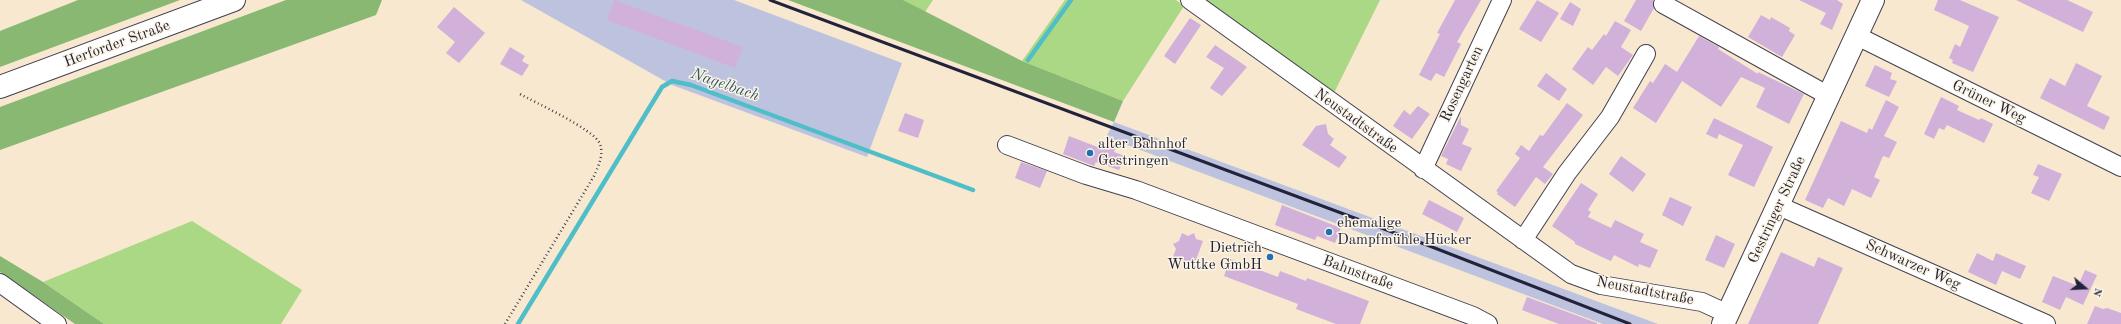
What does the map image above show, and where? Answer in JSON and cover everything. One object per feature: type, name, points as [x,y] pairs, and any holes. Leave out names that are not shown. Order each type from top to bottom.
[{"type":"main road","name":"Herforder Straße","points":[[0,88],[234,0]]},
{"type":"main road","name":"Gestringer Straße","points":[[1726,319],[1873,0]]},
{"type":"street","name":"Neustadtstraße","points":[[1190,0],[1422,169],[1571,274],[1601,285],[1702,302],[1726,319]]},
{"type":"street","name":"Rosengarten","points":[[1422,169],[1502,0]]},
{"type":"street","points":[[1663,4],[1829,96]]},
{"type":"street","name":"Grüner Weg","points":[[1857,36],[2121,167]]},
{"type":"street","points":[[1523,240],[1567,173],[1610,117],[1646,54]]},
{"type":"street","name":"Bahnstraße","points":[[1007,145],[1086,175],[1136,190],[1473,316],[1488,324]]},
{"type":"street","name":"Schwarzer Weg","points":[[1779,206],[2046,324]]},
{"type":"street","points":[[4,292],[57,324]]},
{"type":"path","points":[[505,324],[594,176],[601,159],[600,143],[590,132],[518,93]]},
{"type":"shaded area","points":[[521,0],[734,0],[902,63],[867,157],[672,85]]},
{"type":"shaded area","points":[[1114,122],[1658,324],[1603,324],[1106,137]]},
{"type":"green space","points":[[78,0],[180,0],[0,67],[0,31]]},
{"type":"green space","points":[[286,0],[382,0],[376,15],[0,150],[0,107]]},
{"type":"green space","points":[[788,0],[903,0],[1022,61],[1123,101],[1114,122]]},
{"type":"green space","points":[[903,0],[933,0],[925,12]]},
{"type":"green space","points":[[1065,0],[1176,0],[1184,6],[1123,101],[1022,61]]},
{"type":"green space","points":[[1203,0],[1380,0],[1334,93]]},
{"type":"green space","points":[[192,221],[302,290],[281,324],[104,324],[43,282]]},
{"type":"green space","points":[[0,256],[43,282],[104,324],[75,324],[0,272]]},
{"type":"building","points":[[614,0],[743,47],[735,68],[607,20]]},
{"type":"building","points":[[1455,0],[1481,0],[1457,42],[1461,44],[1444,77],[1436,73],[1431,81],[1419,75],[1440,34],[1437,33]]},
{"type":"building","points":[[1537,0],[1559,13],[1541,42],[1519,29]]},
{"type":"building","points":[[1636,0],[1653,0],[1654,8],[1641,31],[1624,21]]},
{"type":"building","points":[[1799,0],[1837,0],[1843,4],[1832,30],[1820,24],[1826,13]]},
{"type":"building","points":[[1938,0],[1960,0],[1999,17],[1973,72],[1952,63],[1953,60],[1949,58],[1955,44],[1960,47],[1969,26],[1934,10]]},
{"type":"building","points":[[2016,0],[2067,0],[2093,12],[2083,32]]},
{"type":"building","points":[[1570,2],[1581,9],[1573,26],[1560,19]]},
{"type":"building","points":[[454,7],[485,33],[459,63],[446,53],[455,42],[437,27]]},
{"type":"building","points":[[1761,15],[1770,20],[1771,17],[1790,28],[1789,31],[1795,35],[1782,57],[1748,37]]},
{"type":"building","points":[[1190,18],[1201,25],[1175,64],[1164,56]]},
{"type":"building","points":[[1615,21],[1631,30],[1621,47],[1633,55],[1618,76],[1606,67],[1593,85],[1572,69],[1588,47],[1592,50],[1604,34],[1606,36]]},
{"type":"building","points":[[1699,36],[1719,47],[1718,49],[1758,74],[1758,72],[1804,94],[1789,124],[1756,107],[1765,88],[1741,77],[1721,107],[1682,81],[1656,123],[1633,108],[1650,81],[1653,83],[1665,64],[1677,72]]},
{"type":"building","points":[[1215,45],[1247,67],[1222,96],[1210,88],[1224,68],[1206,57]]},
{"type":"building","points":[[510,47],[525,56],[522,61],[529,65],[522,76],[500,64]]},
{"type":"building","points":[[2076,63],[2102,76],[2087,106],[2110,117],[2104,130],[2040,98],[2050,78],[2065,86]]},
{"type":"building","points":[[1875,65],[1892,73],[1890,79],[1897,81],[1889,97],[1865,86]]},
{"type":"building","points":[[1546,73],[1567,89],[1559,101],[1537,86]]},
{"type":"building","points":[[1941,97],[1959,106],[1957,110],[1979,120],[1981,118],[1993,124],[1984,143],[1947,125],[1944,130],[1939,128],[1934,139],[1924,134]]},
{"type":"building","points":[[1886,100],[1899,107],[1884,136],[1897,142],[1889,158],[1883,156],[1874,177],[1880,180],[1871,198],[1852,189],[1844,206],[1828,198],[1823,208],[1805,200],[1841,121],[1867,133],[1869,128],[1872,130]]},
{"type":"building","points":[[1567,103],[1583,115],[1543,167],[1553,174],[1545,184],[1536,177],[1515,207],[1497,194],[1498,192],[1496,191],[1520,158],[1515,154],[1521,145],[1529,151],[1540,135],[1543,136]]},
{"type":"building","points":[[1418,106],[1430,114],[1412,139],[1393,126],[1404,110],[1410,115]]},
{"type":"building","points":[[905,113],[924,120],[918,138],[898,131]]},
{"type":"building","points":[[1461,116],[1461,125],[1469,129],[1462,144],[1472,148],[1461,171],[1446,164],[1448,159],[1441,156]]},
{"type":"building","points":[[1714,118],[1773,147],[1754,187],[1728,175],[1743,145],[1719,134],[1717,139],[1706,134]]},
{"type":"building","points":[[1326,124],[1328,134],[1334,139],[1330,145],[1347,157],[1339,168],[1302,145],[1316,126]]},
{"type":"building","name":"alter Bahnhof Gestringen","points":[[1069,136],[1100,148],[1102,142],[1116,147],[1114,152],[1125,156],[1119,170],[1096,162],[1094,166],[1063,154]]},
{"type":"building","points":[[1621,156],[1646,174],[1633,192],[1609,174]]},
{"type":"building","points":[[1021,162],[1047,171],[1040,188],[1015,178]]},
{"type":"building","points":[[2038,164],[2062,174],[2049,201],[2031,193],[2039,177],[2033,175]]},
{"type":"building","points":[[1581,183],[1598,194],[1588,210],[1591,212],[1588,217],[1611,228],[1615,220],[1644,234],[1640,242],[1658,250],[1650,268],[1639,264],[1638,267],[1614,255],[1611,261],[1604,258],[1575,244],[1575,242],[1552,226]]},
{"type":"building","points":[[1670,197],[1692,207],[1683,226],[1662,215]]},
{"type":"building","points":[[1429,200],[1464,218],[1457,232],[1422,214]]},
{"type":"building","points":[[1282,205],[1341,228],[1335,243],[1317,236],[1315,240],[1275,225]]},
{"type":"building","points":[[1182,233],[1188,236],[1194,233],[1196,239],[1203,241],[1194,265],[1173,257],[1176,249],[1173,244],[1179,241]]},
{"type":"building","points":[[1716,235],[1735,244],[1724,268],[1705,260]]},
{"type":"building","points":[[1781,252],[1814,267],[1818,257],[1843,268],[1818,324],[1748,324]]},
{"type":"building","points":[[1977,253],[1993,261],[1996,253],[2026,266],[2020,279],[2002,271],[1996,285],[1968,272]]},
{"type":"building","points":[[1230,259],[1278,277],[1280,271],[1306,281],[1307,278],[1369,301],[1360,324],[1336,324],[1296,309],[1298,304],[1224,276]]},
{"type":"building","points":[[2085,270],[2097,275],[2083,305],[2066,297],[2060,310],[2042,302],[2053,276],[2078,286]]},
{"type":"building","points":[[1527,297],[1597,324],[1559,324],[1522,310]]},
{"type":"building","points":[[2095,306],[2121,313],[2121,324],[2087,324]]},
{"type":"waterway","points":[[1028,60],[1071,0]]},
{"type":"waterway","name":"Nagelbach","points":[[518,324],[662,87],[672,81],[691,85],[973,190]]},
{"type":"railway","points":[[770,0],[1427,245],[1630,324]]},
{"type":"place","name":"alter Bahnhof Gestringen","points":[[1090,153]]},
{"type":"place","name":"ehemalige Dampfmühle Hücker","points":[[1329,232]]},
{"type":"place","name":"Dietrich Wuttke GmbH","points":[[1270,257]]}]
